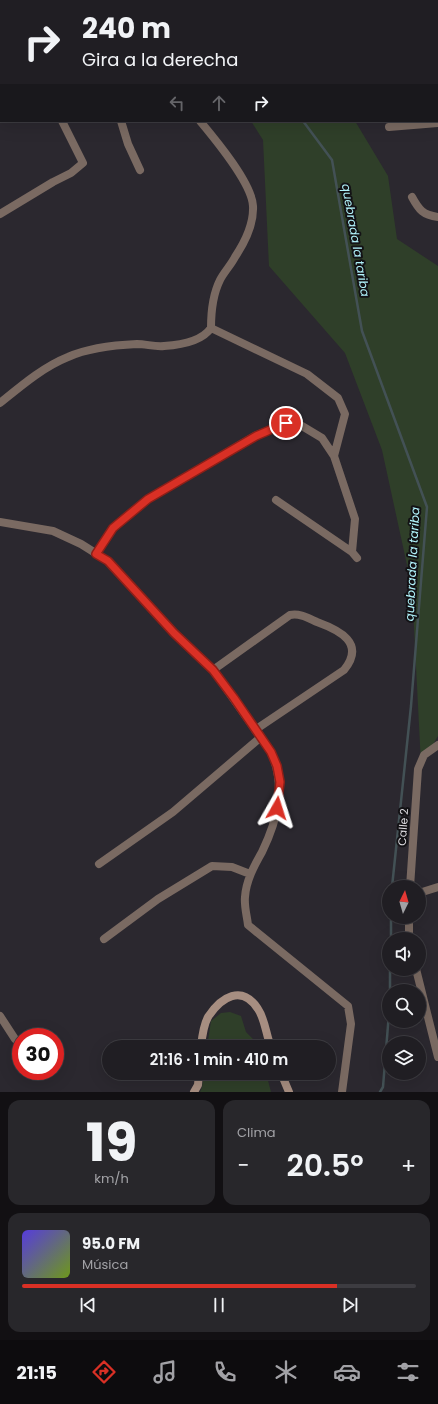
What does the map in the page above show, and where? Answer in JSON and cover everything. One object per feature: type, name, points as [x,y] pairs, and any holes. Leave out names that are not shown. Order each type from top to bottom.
[{"type":"main road","points":[[202,1040],[208,1018],[218,1004],[228,997],[242,995],[252,1002],[259,1010],[269,1040]]},
{"type":"main road","points":[[194,1092],[198,1085],[198,1080]]},
{"type":"main road","points":[[284,1080],[289,1092]]},
{"type":"street","points":[[0,214],[53,182],[72,173],[83,163],[62,122]]},
{"type":"street","points":[[121,122],[128,144],[140,170]]},
{"type":"street","points":[[0,403],[30,379],[68,356],[97,349],[137,344],[164,346],[190,341],[206,335],[211,328],[213,302],[220,280],[236,257],[251,226],[253,204],[234,163],[201,122]]},
{"type":"street","points":[[389,127],[438,123]]},
{"type":"street","points":[[412,197],[417,208],[427,216],[438,217]]},
{"type":"street","points":[[211,328],[307,374],[338,398],[345,414],[334,456]]},
{"type":"street","points":[[96,554],[113,528],[148,499],[256,436],[286,423],[302,426],[322,438],[334,456],[355,519],[354,555],[276,500]]},
{"type":"street","points":[[0,522],[53,531],[81,544],[108,561],[174,633],[213,670],[271,752],[277,766],[279,799],[276,817],[266,843],[250,874],[244,898],[248,925],[348,1006],[351,1024],[342,1092]]},
{"type":"street","points":[[213,670],[290,615],[301,615],[334,628],[345,636],[349,642],[352,654],[344,670],[255,730]]},
{"type":"street","points":[[99,864],[173,812],[261,737]]},
{"type":"street","name":"Calle 2","points":[[410,880],[418,769],[424,755],[438,745]]},
{"type":"street","points":[[104,939],[158,899],[212,866],[232,868],[250,874]]},
{"type":"street","points":[[426,891],[438,887]]},
{"type":"street","points":[[418,976],[434,1022],[438,1057]]},
{"type":"street","points":[[0,1016],[12,1034]]},
{"type":"green space","points":[[252,122],[356,122],[388,176],[397,239],[438,266],[438,736],[421,764],[412,588],[382,450],[345,353],[269,266],[263,140]]},
{"type":"green space","points":[[230,1012],[241,1016],[246,1032],[254,1040],[208,1040],[211,1021],[221,1013]]},
{"type":"green space","points":[[203,1080],[268,1080],[271,1092],[200,1092]]},
{"type":"waterway","name":"quebrada la tariba","points":[[304,122],[332,160],[362,331],[427,507],[411,706],[393,880]]},
{"type":"waterway","name":"quebrada la tariba","points":[[391,924],[391,932]]},
{"type":"waterway","name":"quebrada la tariba","points":[[390,976],[390,984]]},
{"type":"waterway","name":"quebrada la tariba","points":[[380,1092],[383,1087],[388,1028]]},
{"type":"route","points":[[277,808],[280,782],[277,766],[271,752],[234,698],[213,670],[174,633],[108,561],[96,554],[113,528],[148,499],[256,436],[286,423]]}]
